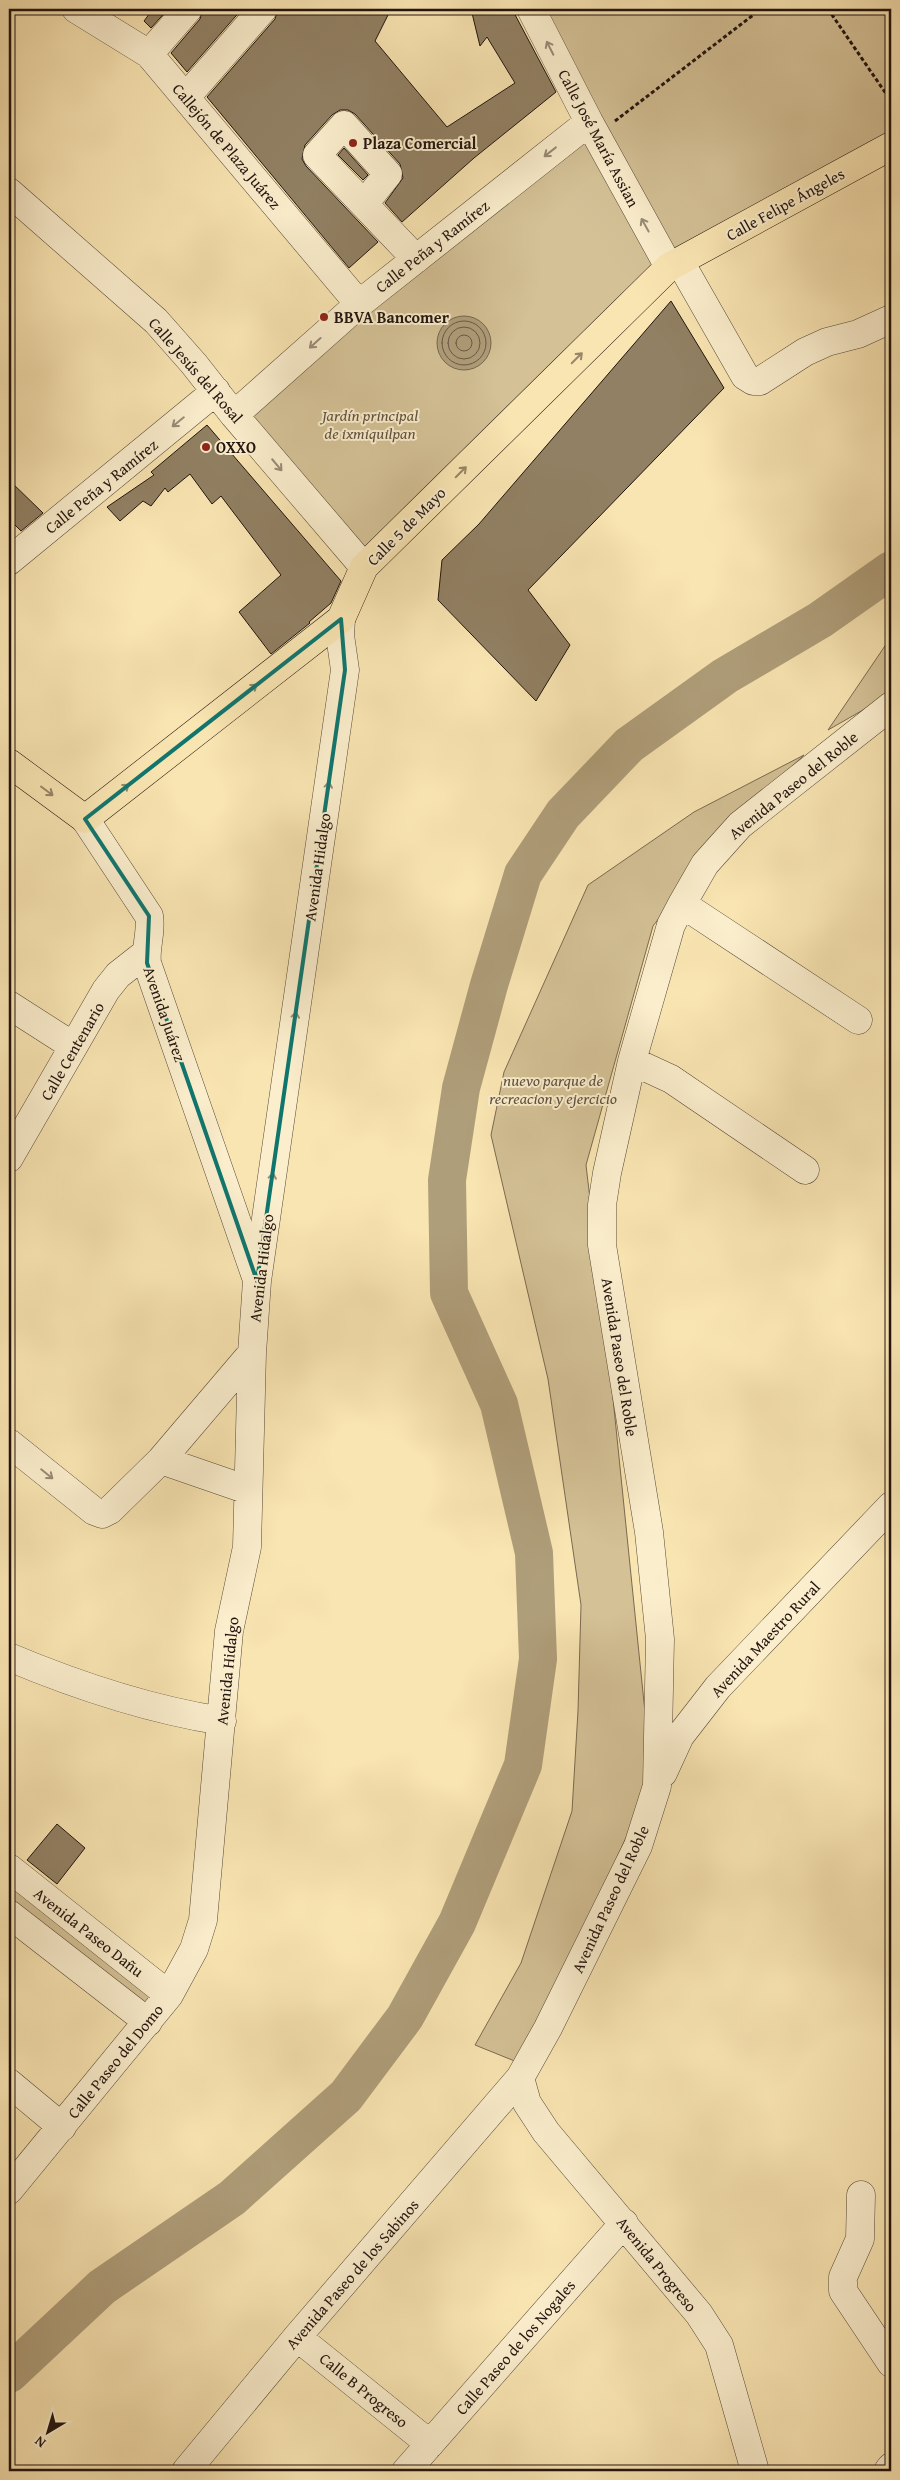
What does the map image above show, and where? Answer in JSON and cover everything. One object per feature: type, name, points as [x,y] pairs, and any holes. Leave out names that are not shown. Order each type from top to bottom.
[{"type":"main road","name":"Calle Felipe Ángeles","points":[[674,265],[891,146]]},
{"type":"main road","name":"Calle 5 de Mayo","points":[[85,819],[341,619],[364,568],[674,265]]},
{"type":"main road","name":"Avenida Juárez","points":[[12,771],[85,819]]},
{"type":"street","name":"Callejón de Plaza Juárez","points":[[76,9],[149,54],[359,304]]},
{"type":"street","points":[[149,54],[188,9]]},
{"type":"street","points":[[186,97],[263,9]]},
{"type":"street","name":"Calle José María Assian","points":[[531,9],[592,129],[674,265],[745,376],[753,381],[760,381],[805,352],[827,342],[858,334],[891,319]]},
{"type":"street","name":"Calle Peña y Ramírez","points":[[234,415],[359,304],[416,259],[592,129]]},
{"type":"street","name":"Calle Jesús del Rosal","points":[[9,192],[156,321],[364,568]]},
{"type":"street","points":[[364,204],[416,259]]},
{"type":"street","name":"Calle Peña y Ramírez","points":[[9,561],[216,391]]},
{"type":"street","name":"Avenida Hidalgo","points":[[203,1920],[229,1631],[247,1547],[252,1353],[257,1281],[345,670],[340,635],[341,619]]},
{"type":"street","name":"Avenida Paseo del Roble","points":[[520,2078],[548,2028],[638,1846],[657,1786],[660,1639],[649,1532],[602,1245],[602,1206],[607,1173],[632,1061],[672,925],[705,864],[740,825],[891,706]]},
{"type":"street","name":"Avenida Juárez","points":[[85,819],[149,916],[150,935],[146,953],[147,964],[257,1281]]},
{"type":"street","points":[[682,904],[858,1020]]},
{"type":"street","name":"Calle Centenario","points":[[9,1158],[17,1127],[73,1046],[112,982],[146,953]]},
{"type":"street","points":[[9,1005],[73,1046]]},
{"type":"street","points":[[632,1061],[670,1079],[805,1170]]},
{"type":"street","points":[[9,1443],[94,1511],[102,1514],[110,1510],[161,1460],[252,1353]]},
{"type":"street","points":[[161,1460],[248,1490]]},
{"type":"street","name":"Avenida Maestro Rural","points":[[657,1786],[680,1736],[718,1687],[891,1506]]},
{"type":"street","points":[[9,1656],[94,1691],[172,1713],[222,1721]]},
{"type":"street","name":"Avenida Paseo Dañu","points":[[9,1868],[169,1995]]},
{"type":"street","points":[[9,1914],[148,2022]]},
{"type":"street","name":"Calle Paseo del Domo","points":[[9,2190],[169,1995],[194,1949],[203,1920]]},
{"type":"street","name":"Avenida Progreso","points":[[520,2078],[527,2103],[546,2132],[699,2314],[720,2345],[755,2471]]},
{"type":"street","name":"Avenida Paseo de los Sabinos","points":[[197,2467],[297,2337],[520,2078]]},
{"type":"street","points":[[9,2084],[62,2127]]},
{"type":"street","points":[[861,2195],[860,2239],[843,2277],[843,2291],[891,2363]]},
{"type":"street","name":"Calle Paseo de los Nogales","points":[[406,2471],[624,2223]]},
{"type":"street","name":"Calle B Progreso","points":[[297,2337],[430,2444]]},
{"type":"street","points":[[888,2471],[891,2467]]},
{"type":"path","points":[[592,129],[762,9]]},
{"type":"path","points":[[828,9],[891,101]]},
{"type":"highlighted area","points":[[341,619],[345,670],[257,1281],[147,963],[149,916],[85,819]]},
{"type":"green space","name":"Jardín principal de ixmiquilpan","points":[[534,9],[891,9],[891,146],[669,267],[364,567],[234,415],[589,122]]},
{"type":"green space","points":[[891,637],[891,694],[828,730]]},
{"type":"green space","name":"nuevo parque de recreacion y ejercicio","points":[[804,755],[735,821],[653,926],[586,1165],[610,1369],[652,1781],[522,2064],[475,2045],[521,1963],[572,1811],[578,1711],[581,1605],[548,1379],[491,1135],[504,1072],[588,885],[694,812]]},
{"type":"green space","points":[[9,1868],[169,1995],[148,2022],[9,1914]]},
{"type":"water","points":[[464,316],[474,318],[483,324],[489,333],[491,343],[489,353],[483,362],[474,368],[464,370],[454,368],[445,362],[439,353],[437,343],[439,333],[445,324],[454,318]]},
{"type":"building","points":[[153,9],[168,9],[151,28],[144,21]]},
{"type":"building","points":[[203,9],[242,9],[187,72],[171,53],[200,19]]},
{"type":"building","name":"Plaza Comercial","points":[[278,9],[391,9],[375,41],[447,127],[515,83],[487,37],[480,46],[471,9],[512,9],[556,92],[474,158],[402,222],[385,203],[403,178],[400,164],[355,114],[348,110],[340,110],[332,115],[305,145],[302,159],[306,166],[378,242],[349,268],[207,97],[275,19]]},
{"type":"building","points":[[344,148],[368,175],[363,180],[338,155]]},
{"type":"building","points":[[671,301],[724,388],[528,590],[570,645],[536,701],[438,600],[442,560],[479,524]]},
{"type":"building","points":[[207,425],[341,581],[331,603],[310,623],[271,654],[239,612],[281,575],[221,496],[212,504],[190,474],[168,492],[165,488],[151,506],[143,501],[120,521],[107,507],[154,475],[151,472]]},
{"type":"building","points":[[9,480],[43,513],[21,531],[9,519]]},
{"type":"building","points":[[57,1824],[85,1848],[57,1884],[27,1860]]},
{"type":"waterway","points":[[9,2374],[102,2287],[232,2198],[346,2096],[405,2017],[457,1923],[523,1765],[538,1659],[534,1553],[499,1404],[449,1293],[447,1180],[461,1088],[489,985],[523,874],[563,814],[629,745],[725,676],[820,620],[891,570]]},
{"type":"place","name":"Plaza Comercial","points":[[353,143]]},
{"type":"place","name":"BBVA Bancomer","points":[[324,317]]},
{"type":"place","name":"OXXO","points":[[206,447]]}]
